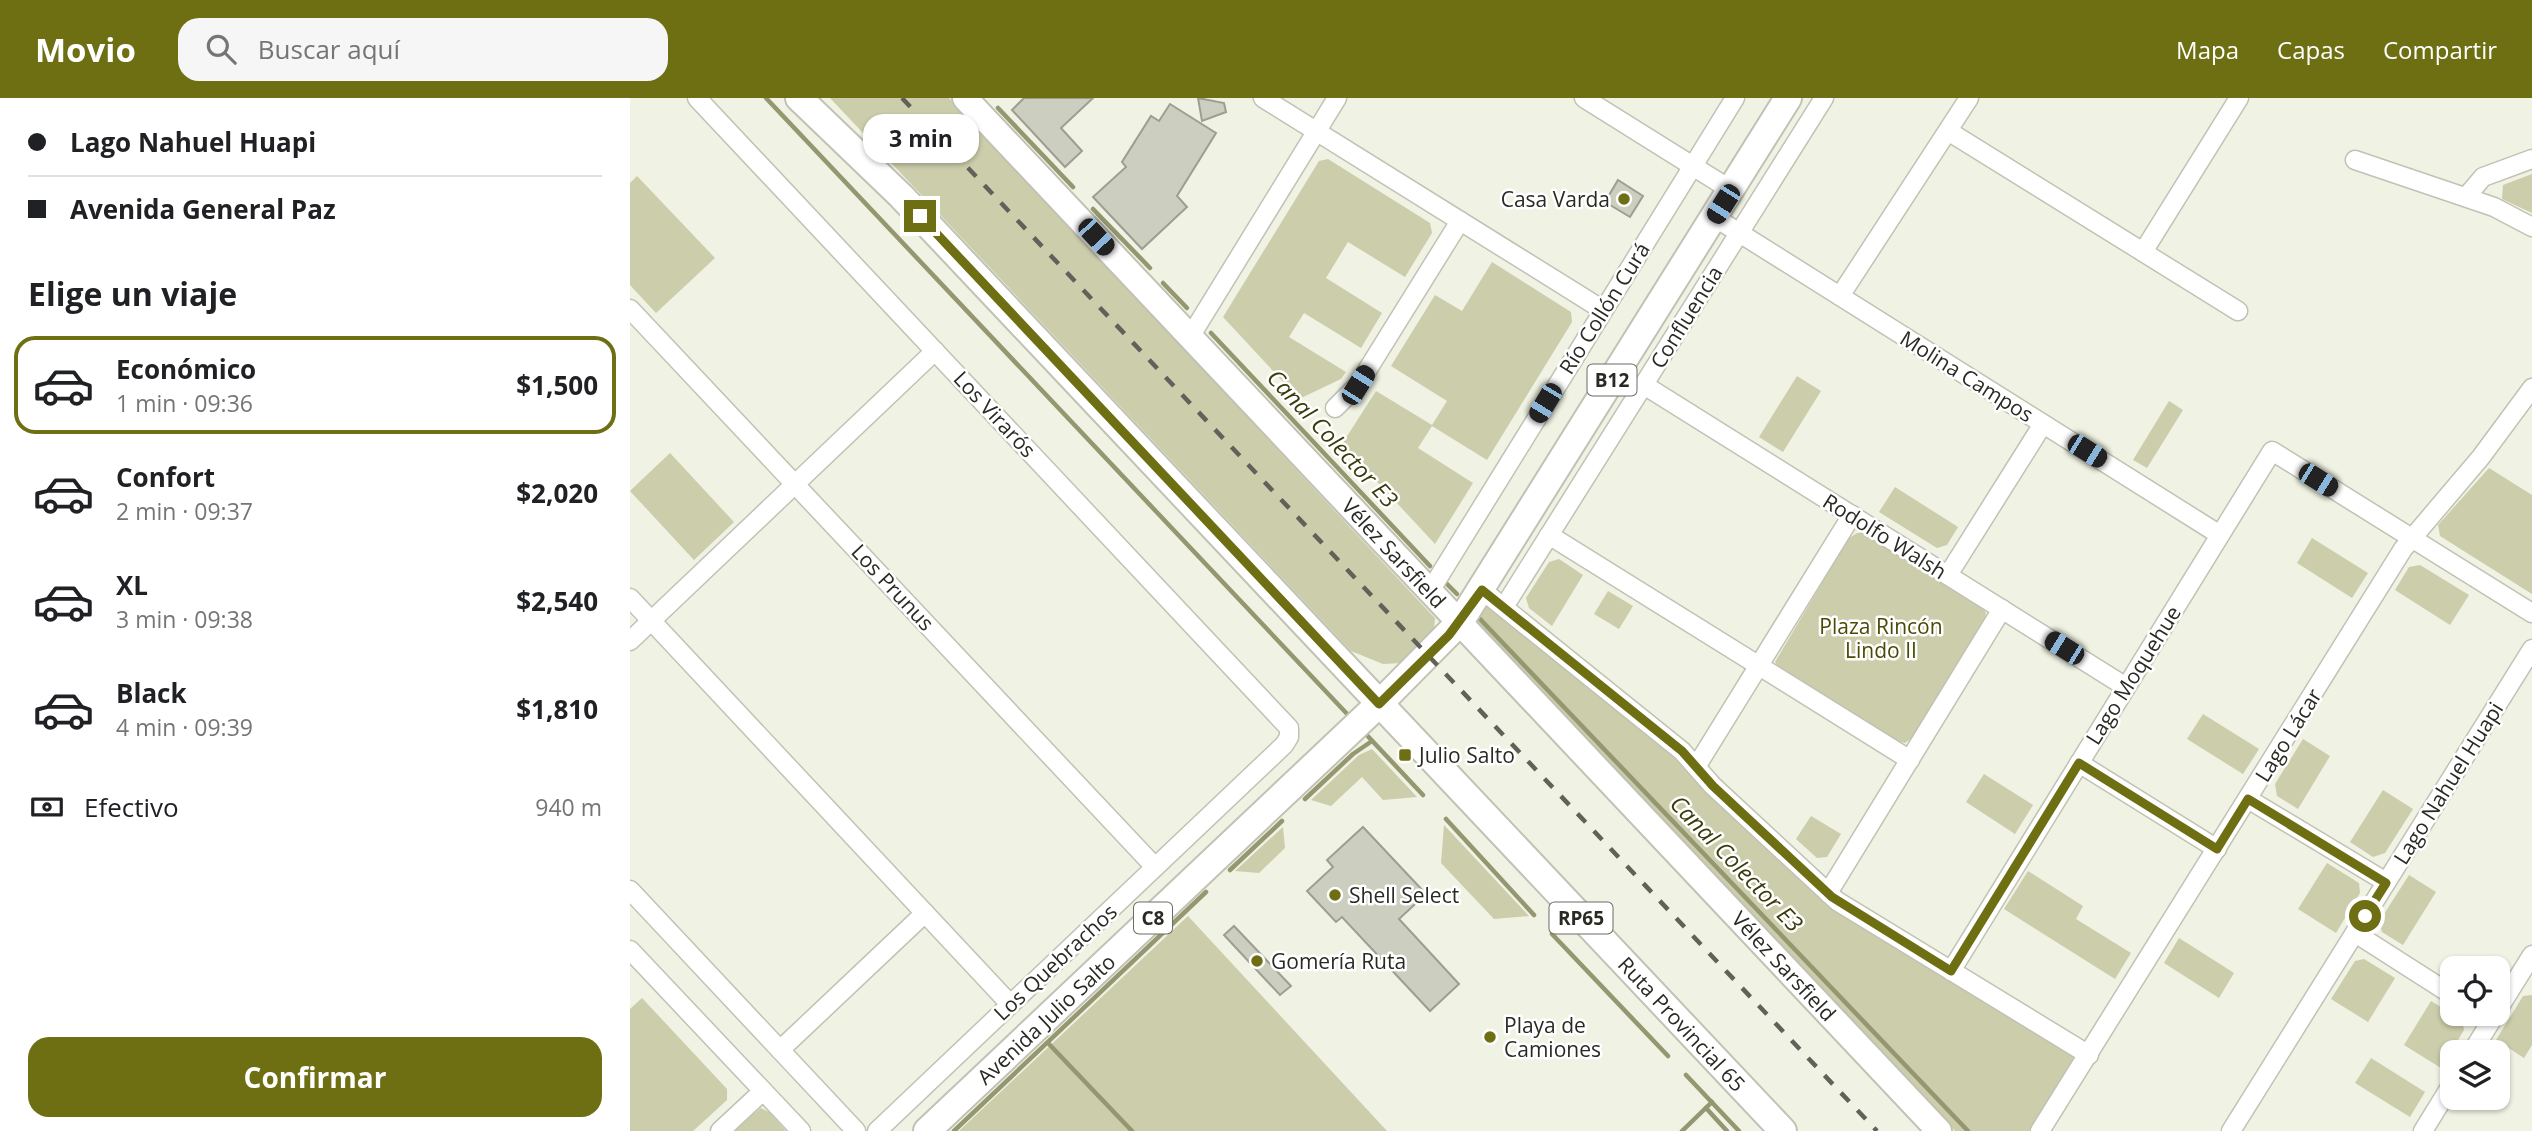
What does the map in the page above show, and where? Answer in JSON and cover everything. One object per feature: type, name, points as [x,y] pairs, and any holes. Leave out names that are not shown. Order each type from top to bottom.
[{"type":"main road","name":"RP65","points":[[799,98],[901,196],[1379,704]]},
{"type":"main road","name":"RP65","points":[[823,98],[901,196]]},
{"type":"main road","name":"B12","points":[[1379,704],[1460,622],[1482,590],[1788,98]]},
{"type":"main road","name":"Avenida Julio Salto","points":[[927,1131],[1379,704]]},
{"type":"main road","name":"Ruta Provincial 65","points":[[1379,704],[1783,1131]]},
{"type":"street","name":"Los Virarós","points":[[697,98],[1285,721],[1290,733]]},
{"type":"street","name":"Vélez Sarsfield","points":[[965,98],[1940,1131]]},
{"type":"street","points":[[1263,98],[1603,310]]},
{"type":"street","points":[[1190,337],[1337,98]]},
{"type":"street","points":[[1584,98],[1731,190]]},
{"type":"street","name":"Río Collón Curá","points":[[1430,591],[1735,98]]},
{"type":"street","name":"Confluencia","points":[[1504,607],[1824,98]]},
{"type":"street","points":[[1840,296],[1969,98]]},
{"type":"street","points":[[2143,252],[2239,98]]},
{"type":"street","points":[[1948,131],[2238,311]]},
{"type":"street","points":[[2466,197],[2483,177],[2532,159]]},
{"type":"street","points":[[2355,160],[2504,211],[2532,227]]},
{"type":"street","name":"Molina Campos","points":[[1714,217],[2220,534]]},
{"type":"street","points":[[1335,408],[1358,385],[1460,221]]},
{"type":"street","name":"Los Prunus","points":[[630,309],[1155,866]]},
{"type":"street","points":[[630,640],[935,351]]},
{"type":"street","name":"Rodolfo Walsh","points":[[1644,385],[2126,687]]},
{"type":"street","name":"Lago Lácar","points":[[2049,1128],[2090,1055],[2411,538],[2481,457],[2532,388]]},
{"type":"street","points":[[1948,576],[2043,424]]},
{"type":"street","name":"Lago Moquehue","points":[[1951,971],[2272,450],[2411,538]]},
{"type":"street","points":[[1696,767],[1852,516]]},
{"type":"street","points":[[1549,535],[1910,760]]},
{"type":"street","points":[[2411,538],[2532,613]]},
{"type":"street","points":[[1482,590],[1676,747],[1828,893],[2090,1055]]},
{"type":"street","points":[[630,598],[1010,1004]]},
{"type":"street","points":[[1828,893],[2002,609]]},
{"type":"street","name":"Lago Nahuel Huapi","points":[[2231,1131],[2532,649]]},
{"type":"street","name":"Los Quebrachos","points":[[877,1131],[1284,745],[1290,733]]},
{"type":"street","points":[[2079,763],[2217,849]]},
{"type":"street","points":[[2248,799],[2386,883]]},
{"type":"street","points":[[630,890],[856,1131]]},
{"type":"street","points":[[780,1050],[925,913]]},
{"type":"street","points":[[2355,933],[2440,987]]},
{"type":"street","points":[[630,950],[801,1131]]},
{"type":"street","points":[[2510,992],[2527,973],[2532,955]]},
{"type":"street","points":[[720,1131],[762,1091]]},
{"type":"street","points":[[2423,1131],[2440,1103]]},
{"type":"green space","points":[[830,98],[949,98],[1435,618],[1434,629],[1401,663],[1383,664],[1351,651]]},
{"type":"green space","points":[[1328,159],[1430,223],[1432,233],[1405,277],[1348,242],[1326,278],[1382,313],[1361,348],[1304,313],[1289,337],[1346,372],[1341,379],[1299,399],[1223,317],[1319,161]]},
{"type":"green space","points":[[2532,174],[2532,213],[2502,199],[2503,185]]},
{"type":"green space","points":[[637,176],[715,258],[656,313],[630,285],[630,183]]},
{"type":"green space","points":[[1492,262],[1571,312],[1572,322],[1487,460],[1432,426],[1418,448],[1473,483],[1435,544],[1342,444],[1376,391],[1432,425],[1447,401],[1391,366],[1435,295],[1462,311]]},
{"type":"green space","points":[[1797,376],[1821,391],[1783,452],[1759,437]]},
{"type":"green space","points":[[2169,401],[2183,410],[2147,468],[2133,460]]},
{"type":"green space","points":[[670,453],[734,522],[694,560],[630,491]]},
{"type":"green space","points":[[2489,468],[2532,495],[2532,594],[2440,536],[2438,525]]},
{"type":"green space","points":[[1895,487],[1958,527],[1947,545],[1937,548],[1879,512]]},
{"type":"green space","name":"Plaza Rincón Lindo II","points":[[1857,533],[1864,533],[1980,605],[1986,613],[1984,622],[1912,738],[1905,743],[1897,741],[1780,670],[1775,662],[1848,539]]},
{"type":"green space","points":[[2312,538],[2368,573],[2352,598],[2297,563]]},
{"type":"green space","points":[[1559,559],[1583,575],[1552,626],[1529,608],[1526,598],[1549,562]]},
{"type":"green space","points":[[2420,565],[2469,595],[2450,625],[2395,590],[2409,567]]},
{"type":"green space","points":[[1608,591],[1633,606],[1619,629],[1594,614]]},
{"type":"green space","points":[[1485,607],[1491,607],[1679,758],[1833,908],[2071,1053],[2075,1062],[2036,1124],[2029,1131],[1955,1131],[1476,631],[1473,625]]},
{"type":"green space","points":[[2203,714],[2259,749],[2243,774],[2187,739]]},
{"type":"green space","points":[[2303,739],[2330,756],[2298,809],[2277,796],[2275,784]]},
{"type":"green space","points":[[1372,749],[1417,797],[1383,800],[1362,777],[1331,806],[1311,800],[1359,755]]},
{"type":"green space","points":[[1984,774],[2033,805],[2015,834],[1966,802]]},
{"type":"green space","points":[[2383,790],[2413,809],[2385,853],[2373,857],[2350,842]]},
{"type":"green space","points":[[1811,816],[1841,834],[1827,857],[1817,858],[1796,839]]},
{"type":"green space","points":[[1444,825],[1529,916],[1494,919],[1441,863]]},
{"type":"green space","points":[[1283,827],[1285,848],[1259,873],[1235,871]]},
{"type":"green space","points":[[2327,863],[2359,883],[2360,893],[2336,933],[2298,909]]},
{"type":"green space","points":[[2028,871],[2083,906],[2076,919],[2131,953],[2115,979],[2004,909]]},
{"type":"green space","points":[[2409,875],[2436,892],[2403,945],[2382,932],[2379,922]]},
{"type":"green space","points":[[1188,916],[1387,1131],[959,1131]]},
{"type":"green space","points":[[2179,938],[2234,973],[2219,998],[2164,963]]},
{"type":"green space","points":[[2364,959],[2395,978],[2368,1022],[2331,999],[2355,961]]},
{"type":"green space","points":[[2532,995],[2532,1045],[2524,1058],[2510,1049],[2510,1040],[2496,1040],[2505,1026],[2510,1026],[2510,1017],[2523,996]]},
{"type":"green space","points":[[642,998],[727,1089],[727,1100],[693,1131],[630,1131],[630,1009]]},
{"type":"green space","points":[[2431,1001],[2440,1007],[2440,1026],[2463,1026],[2464,1030],[2458,1040],[2440,1040],[2440,1067],[2404,1045]]},
{"type":"green space","points":[[2371,1058],[2425,1092],[2410,1117],[2355,1083]]},
{"type":"green space","points":[[761,1108],[769,1112],[786,1131],[732,1131]]},
{"type":"building","points":[[1024,98],[1093,98],[1061,128],[1082,151],[1065,167],[1012,110]]},
{"type":"building","points":[[1198,98],[1224,103],[1226,112],[1202,121]]},
{"type":"building","points":[[1170,104],[1216,133],[1177,196],[1187,207],[1142,249],[1093,197],[1126,167],[1122,162],[1151,116],[1159,121]]},
{"type":"building","name":"Casa Varda","points":[[1618,180],[1643,196],[1630,217],[1605,202]]},
{"type":"building","points":[[1363,827],[1426,894],[1399,919],[1459,984],[1430,1011],[1342,917],[1336,922],[1307,891],[1333,867],[1327,860]]},
{"type":"building","name":"Gomería Ruta","points":[[1234,926],[1291,986],[1280,995],[1224,935]]},
{"type":"waterway","points":[[766,98],[1350,717]]},
{"type":"waterway","name":"Canal Colector E3","points":[[998,108],[1073,187]]},
{"type":"waterway","name":"Canal Colector E3","points":[[1093,209],[1150,268]]},
{"type":"waterway","name":"Canal Colector E3","points":[[1163,283],[1187,308]]},
{"type":"waterway","name":"Canal Colector E3","points":[[1211,333],[1430,566]]},
{"type":"waterway","name":"Canal Colector E3","points":[[1447,584],[1457,594]]},
{"type":"waterway","name":"Canal Colector E3","points":[[1480,619],[1968,1131]]},
{"type":"waterway","points":[[1363,731],[1423,795]]},
{"type":"waterway","points":[[1305,799],[1353,754],[1372,741]]},
{"type":"waterway","points":[[1446,819],[1534,915]]},
{"type":"waterway","points":[[1230,870],[1282,821]]},
{"type":"waterway","points":[[954,1131],[1206,892]]},
{"type":"waterway","points":[[1552,934],[1668,1056]]},
{"type":"waterway","points":[[1048,1043],[1132,1131]]},
{"type":"waterway","points":[[1686,1075],[1739,1131]]},
{"type":"waterway","points":[[1682,1131],[1712,1102]]},
{"type":"waterway","points":[[1706,1108],[1727,1131]]},
{"type":"railway","points":[[902,98],[1877,1131]]},
{"type":"place","name":"Casa Varda","points":[[1624,199]]},
{"type":"place","name":"Julio Salto","points":[[1405,755]]},
{"type":"place","name":"Shell Select","points":[[1335,895]]},
{"type":"place","name":"Gomería Ruta","points":[[1257,961]]},
{"type":"place","name":"Playa de Camiones","points":[[1490,1037]]},
{"type":"route","points":[[920,216],[1379,704],[1449,635],[1482,590],[1682,751],[1713,786],[1832,897],[1951,971],[2079,763],[2217,849],[2248,799],[2386,883],[2365,916]]}]
